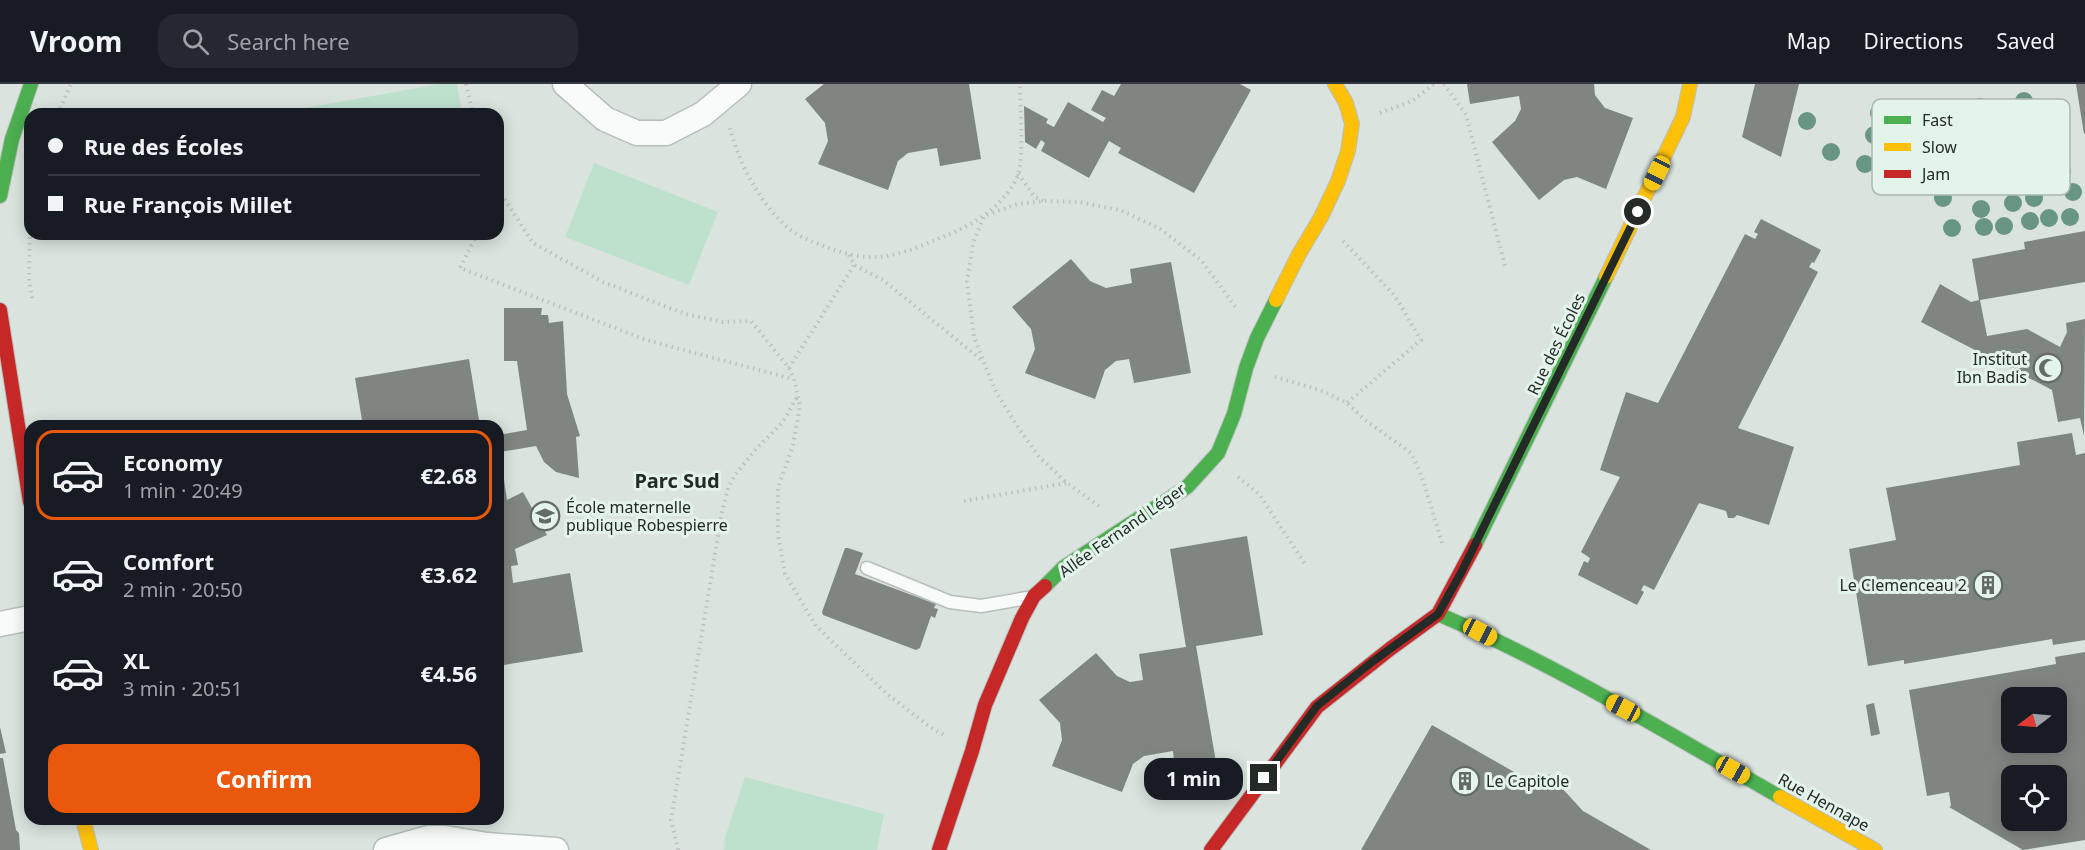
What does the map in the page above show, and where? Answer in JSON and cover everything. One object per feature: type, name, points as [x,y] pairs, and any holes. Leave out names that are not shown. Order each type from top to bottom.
[{"type":"street","points":[[0,196],[5,163],[16,122],[31,84]]},
{"type":"street","points":[[564,84],[604,119],[637,133],[666,133],[703,114],[730,91]]},
{"type":"street","name":"Allée Fernand Léger","points":[[939,850],[985,705],[1022,618],[1034,596],[1064,567],[1187,487],[1218,453],[1234,414],[1246,368],[1257,338],[1299,254],[1321,217],[1338,181],[1348,151],[1352,124],[1346,103],[1335,84]]},
{"type":"street","name":"Rue des Écoles","points":[[1438,614],[1462,571],[1666,154],[1683,117],[1690,84]]},
{"type":"street","points":[[0,310],[13,423],[24,474]]},
{"type":"street","points":[[1211,850],[1317,706],[1438,614]]},
{"type":"street","name":"Rue Hennape","points":[[1438,614],[1480,632],[1613,703],[1875,850]]},
{"type":"street","points":[[0,624],[24,619]]},
{"type":"street","points":[[85,825],[91,850]]},
{"type":"street","points":[[386,850],[420,840],[445,837],[471,843],[556,850]]},
{"type":"lane","points":[[867,568],[950,602],[981,606],[1034,596]]},
{"type":"path","points":[[61,108],[72,84]]},
{"type":"path","points":[[466,84],[471,108]]},
{"type":"path","points":[[1352,124],[1412,101],[1434,84]]},
{"type":"path","points":[[1444,84],[1466,115],[1505,266]]},
{"type":"path","points":[[1019,85],[1018,174],[1008,190],[984,216],[972,243],[967,282],[974,337],[995,390],[1040,458],[1067,483],[1126,525]]},
{"type":"path","points":[[730,91],[735,148],[762,200],[786,227],[814,243],[849,255],[885,256],[917,248],[958,231],[984,216],[1018,204],[1046,201],[1079,202],[1120,210],[1159,228],[1201,260],[1257,338]]},
{"type":"path","points":[[1018,174],[1035,198],[1046,201]]},
{"type":"path","points":[[504,199],[535,244],[603,282],[685,314],[723,322],[751,321],[789,368],[800,406],[793,445],[778,488],[778,534],[785,574],[816,626],[887,694],[930,727],[972,751]]},
{"type":"path","points":[[1321,217],[1395,296],[1421,340],[1347,403]]},
{"type":"path","points":[[30,240],[29,281],[33,303]]},
{"type":"path","points":[[474,240],[460,268],[586,319],[646,340],[794,379]]},
{"type":"path","points":[[849,255],[854,265],[884,280],[984,362]]},
{"type":"path","points":[[789,368],[854,265]]},
{"type":"path","points":[[1246,368],[1320,390],[1347,403],[1373,426],[1411,453],[1422,477],[1444,551],[1462,571]]},
{"type":"path","points":[[678,850],[671,820],[728,488],[735,475],[756,449],[783,422],[798,397]]},
{"type":"path","points":[[1214,458],[1259,494],[1305,564]]},
{"type":"path","points":[[964,501],[1067,483]]},
{"type":"green space","points":[[440,84],[457,84],[461,108],[305,108]]},
{"type":"green space","points":[[594,163],[718,212],[689,285],[565,237]]},
{"type":"green space","points":[[745,777],[884,814],[877,850],[724,850],[725,838]]},
{"type":"building","points":[[824,84],[969,84],[981,159],[940,166],[937,148],[908,153],[898,161],[888,190],[818,164],[828,141],[825,123],[805,99]]},
{"type":"building","points":[[1121,84],[1240,84],[1251,90],[1194,193],[1118,153],[1121,148],[1109,141],[1089,178],[1041,151],[1045,143],[1041,140],[1036,149],[1025,142],[1024,106],[1048,119],[1046,123],[1054,127],[1068,102],[1103,122],[1106,118],[1091,110],[1102,90],[1114,96]]},
{"type":"building","points":[[1467,84],[1594,84],[1595,95],[1605,108],[1633,118],[1606,189],[1577,177],[1564,180],[1539,200],[1492,142],[1515,121],[1521,109],[1519,96],[1470,104]]},
{"type":"building","points":[[1755,84],[1799,84],[1781,157],[1742,137]]},
{"type":"building","points":[[2076,84],[2085,84],[2084,134]]},
{"type":"building","points":[[1761,219],[1821,250],[1809,267],[1818,272],[1738,428],[1794,447],[1769,525],[1737,515],[1734,518],[1728,518],[1726,511],[1699,503],[1654,590],[1644,585],[1641,590],[1644,592],[1637,605],[1578,575],[1584,561],[1588,563],[1590,558],[1581,552],[1620,477],[1600,470],[1626,392],[1658,403],[1745,234],[1755,239],[1758,234],[1754,232]]},
{"type":"building","name":"Institut Ibn Badis","points":[[2085,231],[2085,282],[1980,300],[1987,336],[2027,329],[2060,347],[2067,332],[2066,323],[2085,319],[2084,436],[2080,418],[2058,422],[2052,390],[1921,322],[1940,284],[1971,302],[1979,300],[1972,259],[2025,249],[2024,242]]},
{"type":"building","points":[[1071,259],[1090,281],[1106,288],[1132,283],[1130,269],[1171,262],[1191,373],[1134,383],[1129,359],[1116,361],[1105,370],[1095,399],[1025,373],[1035,349],[1031,329],[1012,307]]},
{"type":"building","points":[[504,308],[542,308],[541,315],[548,315],[549,323],[563,321],[567,394],[580,436],[576,437],[579,478],[556,472],[544,462],[536,446],[504,451],[504,434],[527,430],[517,361],[504,361]]},
{"type":"building","points":[[469,359],[479,420],[362,420],[355,378]]},
{"type":"building","name":"Le Clemenceau 2","points":[[2072,433],[2076,455],[2085,453],[2085,640],[2053,645],[2052,639],[1904,664],[1904,660],[1868,666],[1849,549],[1896,540],[1886,488],[2020,465],[2017,442]]},
{"type":"building","points":[[504,479],[507,500],[523,492],[547,535],[515,549],[518,565],[511,566],[513,583],[570,573],[583,652],[504,665]]},
{"type":"building","points":[[1247,536],[1263,635],[1196,646],[1216,762],[1175,768],[1173,751],[1144,756],[1133,764],[1122,792],[1052,766],[1062,740],[1060,723],[1039,700],[1096,653],[1117,676],[1130,682],[1143,680],[1139,654],[1186,647],[1170,549]]},
{"type":"building","points":[[845,548],[863,553],[855,574],[936,604],[934,608],[938,609],[935,618],[931,616],[920,648],[916,650],[823,615],[822,612]]},
{"type":"building","points":[[2085,652],[2085,840],[2023,850],[1949,807],[1951,806],[1949,792],[1927,796],[1909,690],[2056,664],[2055,657]]},
{"type":"building","points":[[1874,703],[1880,734],[1871,736],[1866,705]]},
{"type":"building","name":"Le Capitole","points":[[1432,725],[1542,788],[1549,774],[1583,811],[1651,850],[1361,850]]},
{"type":"building","points":[[0,727],[6,753],[0,754]]},
{"type":"building","points":[[0,758],[3,758],[16,830],[19,833],[20,850],[0,850]]},
{"type":"traffic: fast","points":[[0,196],[12,139],[31,84]]},
{"type":"traffic: fast","points":[[1475,545],[1606,277]]},
{"type":"traffic: fast","points":[[1045,586],[1064,567],[1187,487],[1218,453],[1234,414],[1246,368],[1257,338],[1276,300]]},
{"type":"traffic: fast","points":[[1438,614],[1568,677],[1780,797]]},
{"type":"traffic: slow","points":[[1276,300],[1321,217],[1338,181],[1348,151],[1352,124],[1346,103],[1335,84]]},
{"type":"traffic: slow","points":[[1606,277],[1683,117],[1690,84]]},
{"type":"traffic: slow","points":[[1780,797],[1875,850]]},
{"type":"traffic: slow","points":[[85,825],[91,850]]},
{"type":"traffic: jam","points":[[0,310],[24,464]]},
{"type":"traffic: jam","points":[[1211,850],[1317,707],[1438,614],[1475,545]]},
{"type":"traffic: jam","points":[[939,850],[985,705],[1022,618],[1034,596],[1045,586]]},
{"type":"place","name":"Institut Ibn Badis","points":[[2048,368]]},
{"type":"place","name":"École maternelle publique Robespierre","points":[[545,516]]},
{"type":"place","name":"Le Clemenceau 2","points":[[1988,585]]},
{"type":"place","name":"Le Capitole","points":[[1465,781]]},
{"type":"district","name":"Parc Sud","points":[[677,480]]},
{"type":"route","points":[[1264,778],[1317,706],[1438,614],[1462,571],[1638,212]]}]
